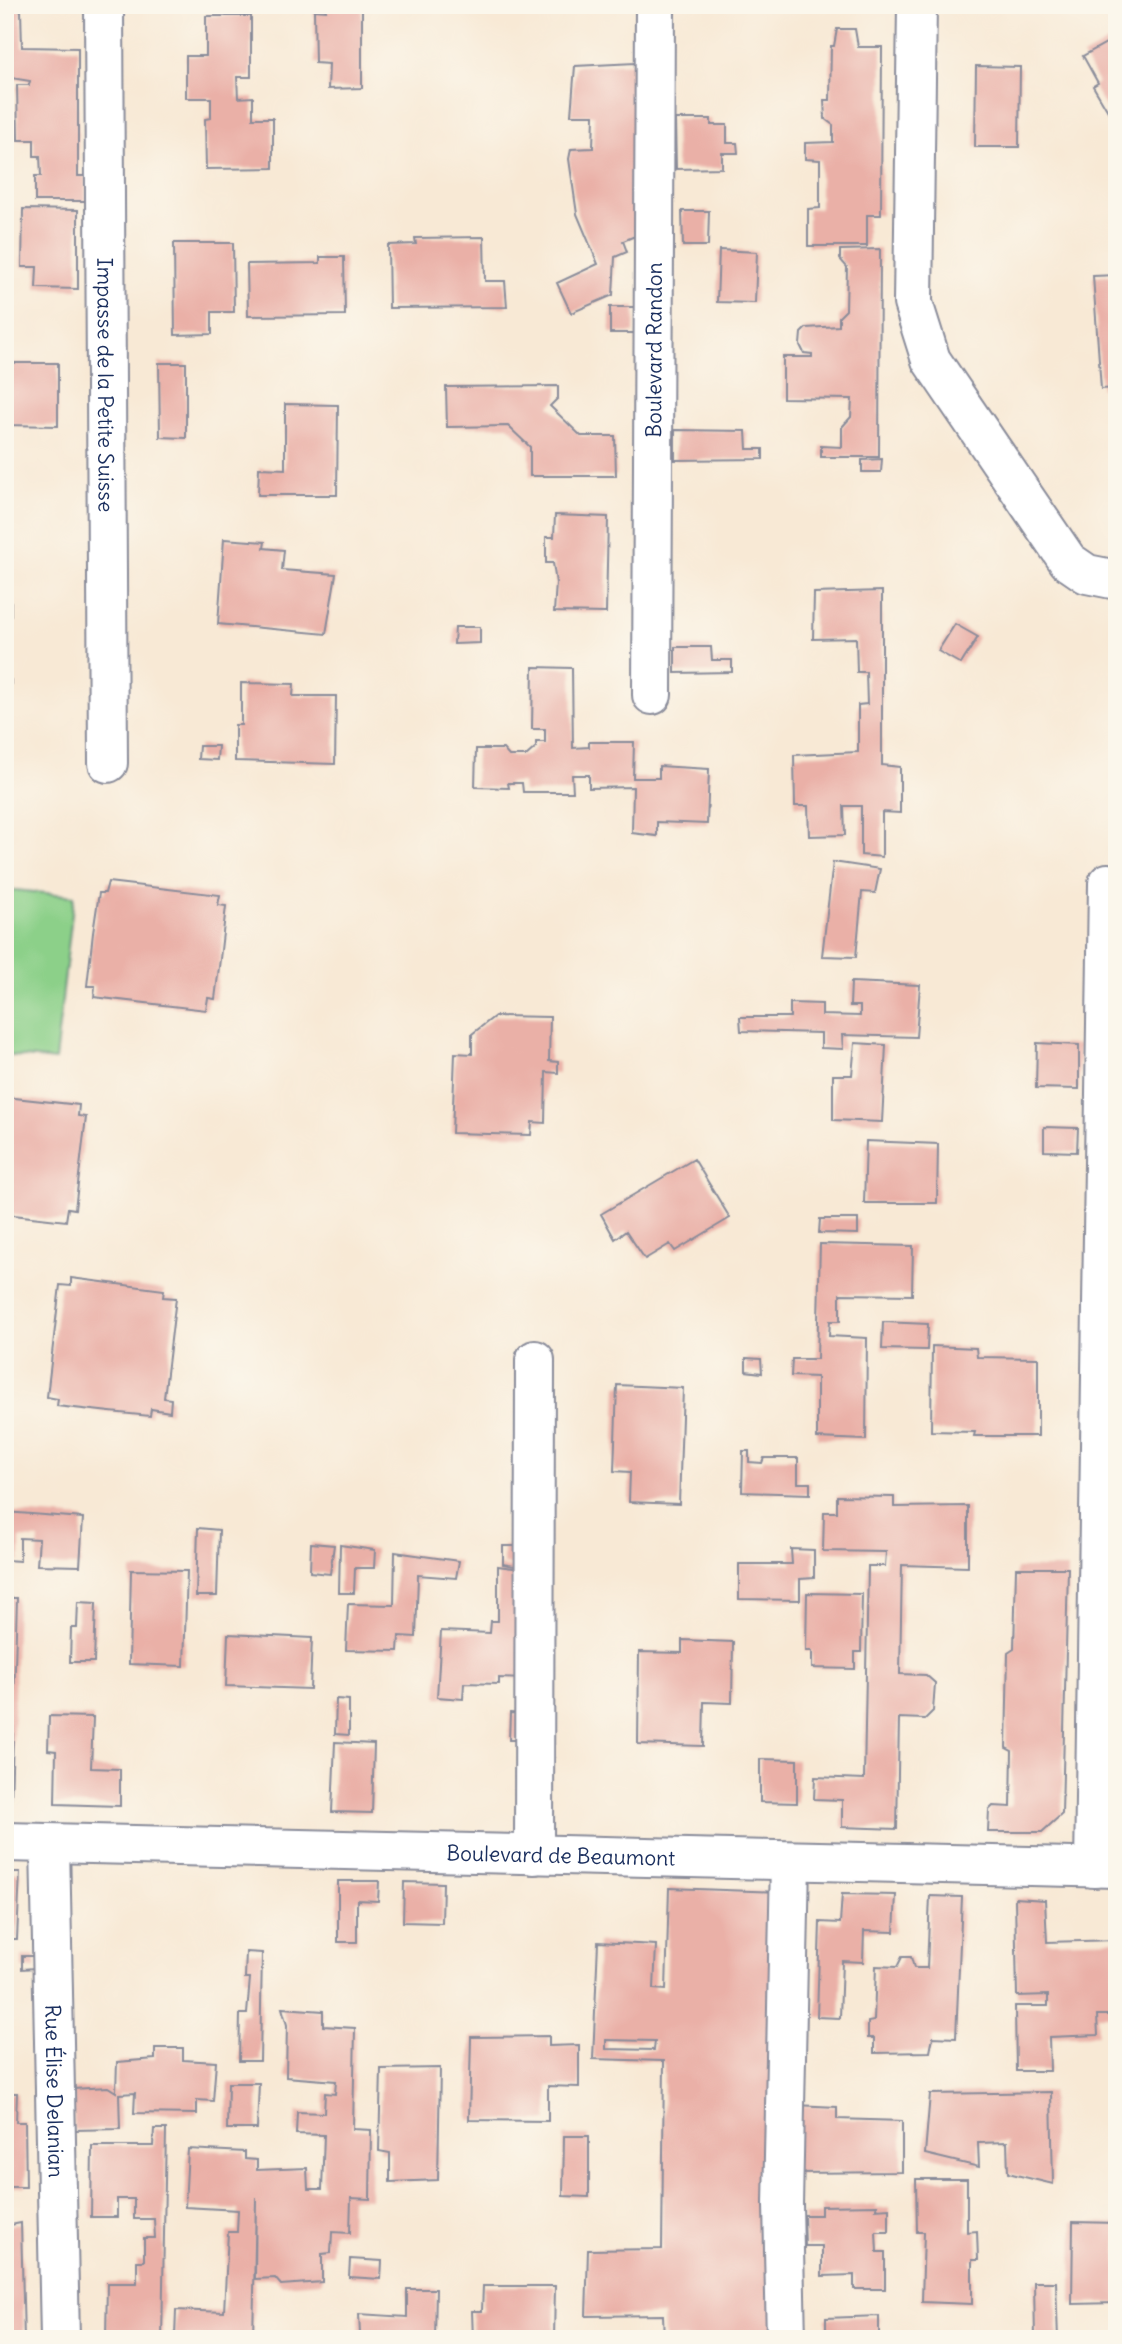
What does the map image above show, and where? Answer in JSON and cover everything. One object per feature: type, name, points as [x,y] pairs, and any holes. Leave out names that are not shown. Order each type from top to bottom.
[{"type":"street","name":"Impasse de la Petite Suisse","points":[[104,5],[108,763]]},
{"type":"street","name":"Boulevard Randon","points":[[652,695],[655,5]]},
{"type":"street","points":[[917,5],[913,303],[930,360],[1068,561],[1087,574],[1117,580]]},
{"type":"street","points":[[1108,883],[1109,1860]]},
{"type":"street","points":[[534,1855],[535,1360]]},
{"type":"street","name":"Boulevard de Beaumont","points":[[5,1842],[790,1861],[1109,1860]]},
{"type":"street","name":"Rue Élise Delanian","points":[[50,1844],[60,2339]]},
{"type":"street","points":[[786,2339],[783,2205],[790,1861]]},
{"type":"green space","points":[[5,889],[74,896],[55,1060],[5,1055]]},
{"type":"building","points":[[325,6],[362,6],[362,88],[328,89],[329,64],[315,63],[314,10],[326,11]]},
{"type":"building","points":[[5,10],[21,10],[22,47],[78,48],[78,176],[85,176],[86,201],[35,201],[35,176],[41,176],[40,156],[34,156],[34,140],[18,140],[17,85],[29,85],[30,81],[5,77]]},
{"type":"building","points":[[206,16],[251,16],[251,77],[237,77],[238,98],[253,97],[253,118],[273,118],[273,168],[206,169],[205,119],[211,118],[211,98],[186,98],[186,56],[206,56]]},
{"type":"building","points":[[837,29],[855,29],[858,47],[882,47],[881,215],[867,215],[867,246],[808,246],[808,209],[820,208],[820,160],[805,159],[805,143],[833,142],[833,125],[825,119],[824,100],[830,100],[831,46],[834,46]]},
{"type":"building","points":[[1117,37],[1117,109],[1109,113],[1093,86],[1098,83],[1083,56]]},
{"type":"building","points":[[635,63],[635,236],[623,241],[627,252],[615,257],[613,295],[571,313],[557,283],[598,264],[577,214],[569,159],[571,149],[593,148],[594,115],[571,115],[575,66]]},
{"type":"building","points":[[976,66],[1020,67],[1019,147],[975,147]]},
{"type":"building","points":[[675,119],[711,119],[711,125],[727,125],[727,143],[737,143],[738,153],[722,153],[722,168],[676,169]]},
{"type":"building","points":[[23,209],[78,210],[78,289],[36,288],[37,267],[22,267]]},
{"type":"building","points":[[682,211],[709,211],[708,246],[683,246]]},
{"type":"building","points":[[484,237],[485,281],[505,281],[507,307],[389,308],[388,245],[416,244],[415,238]]},
{"type":"building","points":[[174,243],[233,243],[234,312],[212,312],[212,334],[175,335]]},
{"type":"building","points":[[880,249],[879,457],[821,457],[821,446],[842,447],[842,427],[851,417],[852,399],[783,398],[783,357],[812,357],[812,354],[804,353],[800,345],[801,333],[806,328],[839,326],[839,317],[846,310],[847,267],[840,259],[840,250]]},
{"type":"building","points":[[719,250],[757,252],[755,303],[717,302]]},
{"type":"building","points":[[320,257],[344,257],[345,315],[248,316],[247,264],[320,263]]},
{"type":"building","points":[[1117,275],[1117,388],[1101,389],[1093,276]]},
{"type":"building","points":[[610,307],[635,307],[634,333],[610,333]]},
{"type":"building","points":[[5,363],[58,363],[58,426],[5,425]]},
{"type":"building","points":[[159,363],[186,363],[186,438],[160,437]]},
{"type":"building","points":[[558,386],[558,398],[550,406],[581,436],[615,436],[616,476],[530,476],[530,447],[508,426],[447,427],[446,387]]},
{"type":"building","points":[[285,404],[338,405],[337,495],[258,495],[259,468],[285,469]]},
{"type":"building","points":[[675,430],[746,431],[747,449],[763,449],[763,459],[675,460]]},
{"type":"building","points":[[882,459],[881,472],[862,472],[862,460]]},
{"type":"building","points":[[555,515],[608,517],[606,613],[554,612],[556,583],[553,563],[546,563],[546,537],[554,537]]},
{"type":"building","points":[[224,539],[265,542],[264,548],[284,550],[282,570],[336,574],[326,634],[218,624]]},
{"type":"building","points":[[11,584],[11,617],[5,617],[5,585]]},
{"type":"building","points":[[882,591],[882,765],[900,767],[900,813],[882,812],[882,857],[861,855],[861,806],[844,806],[845,835],[809,836],[808,806],[795,806],[794,755],[858,752],[858,705],[867,704],[866,672],[857,672],[856,638],[813,639],[814,593]]},
{"type":"building","points":[[955,624],[978,637],[961,664],[938,651]]},
{"type":"building","points":[[455,627],[480,627],[480,643],[454,644]]},
{"type":"building","points":[[675,647],[711,647],[712,660],[732,660],[732,672],[675,673]]},
{"type":"building","points":[[533,667],[572,668],[573,748],[589,747],[589,742],[634,742],[633,778],[659,778],[659,766],[709,769],[707,824],[657,822],[657,836],[632,833],[633,787],[589,788],[589,775],[572,775],[573,792],[523,792],[522,783],[508,783],[509,788],[475,787],[476,749],[503,749],[509,756],[526,756],[536,747],[536,742],[545,742],[545,729],[532,729]]},
{"type":"building","points":[[5,680],[11,680],[11,713],[5,713]]},
{"type":"building","points":[[241,683],[294,684],[293,696],[336,696],[335,764],[235,761],[235,725],[241,725]]},
{"type":"building","points":[[199,746],[218,746],[217,760],[198,759]]},
{"type":"building","points":[[833,862],[880,869],[875,893],[862,892],[856,957],[822,956]]},
{"type":"building","points":[[108,882],[220,895],[218,905],[226,906],[220,959],[215,999],[208,998],[206,1010],[94,997],[95,986],[87,986],[93,933],[99,893],[105,893]]},
{"type":"building","points":[[851,982],[920,985],[916,1037],[842,1035],[843,1049],[821,1048],[821,1033],[741,1031],[740,1017],[790,1017],[790,1003],[822,1004],[822,1015],[860,1016],[860,1006],[850,1006]]},
{"type":"building","points":[[495,1016],[550,1017],[549,1061],[558,1062],[558,1073],[546,1072],[545,1123],[532,1122],[531,1135],[452,1133],[455,1053],[472,1054],[472,1034]]},
{"type":"building","points":[[855,1043],[886,1045],[882,1122],[833,1120],[833,1075],[852,1075]]},
{"type":"building","points":[[1037,1043],[1079,1045],[1079,1089],[1036,1088]]},
{"type":"building","points":[[5,1097],[79,1105],[78,1116],[86,1117],[75,1209],[68,1208],[66,1221],[5,1214]]},
{"type":"building","points":[[1044,1127],[1078,1128],[1077,1152],[1044,1151]]},
{"type":"building","points":[[866,1141],[938,1144],[937,1203],[864,1203]]},
{"type":"building","points":[[694,1159],[730,1218],[675,1251],[670,1244],[645,1259],[626,1231],[615,1239],[601,1214]]},
{"type":"building","points":[[820,1219],[858,1219],[858,1234],[819,1233]]},
{"type":"building","points":[[820,1244],[913,1246],[912,1295],[840,1294],[840,1321],[830,1321],[829,1336],[867,1338],[866,1440],[817,1438],[817,1377],[791,1376],[792,1359],[817,1359]]},
{"type":"building","points":[[71,1278],[164,1290],[163,1297],[176,1298],[164,1398],[171,1399],[170,1412],[151,1409],[150,1416],[57,1406],[58,1399],[47,1397],[60,1285],[71,1286]]},
{"type":"building","points":[[883,1322],[928,1324],[927,1350],[882,1349]]},
{"type":"building","points":[[932,1346],[976,1348],[977,1357],[1038,1358],[1038,1436],[974,1436],[975,1432],[931,1431]]},
{"type":"building","points":[[746,1358],[761,1359],[762,1373],[746,1371]]},
{"type":"building","points":[[617,1385],[683,1388],[679,1504],[629,1502],[630,1472],[614,1471]]},
{"type":"building","points":[[743,1451],[749,1451],[749,1462],[762,1463],[764,1458],[798,1458],[798,1483],[810,1483],[810,1494],[742,1492]]},
{"type":"building","points":[[837,1496],[894,1497],[894,1507],[968,1506],[968,1567],[902,1565],[900,1674],[926,1675],[935,1683],[933,1711],[925,1719],[899,1718],[897,1829],[842,1827],[842,1800],[814,1799],[815,1777],[864,1779],[868,1566],[885,1566],[886,1552],[823,1551],[824,1512],[837,1512]]},
{"type":"building","points":[[5,1512],[83,1518],[80,1566],[37,1565],[39,1539],[20,1538],[20,1561],[5,1560]]},
{"type":"building","points":[[198,1528],[219,1530],[217,1596],[196,1596]]},
{"type":"building","points":[[311,1543],[334,1545],[330,1574],[310,1572]]},
{"type":"building","points":[[340,1545],[375,1550],[374,1568],[355,1568],[354,1593],[339,1593]]},
{"type":"building","points":[[503,1546],[517,1546],[520,1567],[503,1564]]},
{"type":"building","points":[[791,1549],[814,1550],[814,1578],[800,1579],[800,1600],[739,1599],[739,1564],[792,1564]]},
{"type":"building","points":[[395,1552],[459,1561],[456,1578],[418,1575],[416,1637],[399,1636],[398,1651],[346,1650],[348,1604],[394,1605]]},
{"type":"building","points":[[498,1566],[528,1570],[524,1679],[499,1678],[499,1684],[464,1683],[463,1699],[437,1697],[441,1631],[490,1633],[491,1621],[498,1621]]},
{"type":"building","points":[[1016,1568],[1068,1568],[1062,1814],[1042,1832],[988,1832],[989,1810],[993,1806],[1011,1807],[1012,1751],[1006,1748],[1008,1653],[1014,1649]]},
{"type":"building","points":[[131,1570],[187,1571],[184,1666],[129,1664]]},
{"type":"building","points":[[807,1593],[862,1594],[861,1652],[855,1652],[855,1669],[812,1668],[812,1651],[806,1651]]},
{"type":"building","points":[[5,1598],[17,1598],[11,1803],[5,1803]]},
{"type":"building","points":[[78,1602],[96,1603],[94,1662],[70,1662],[71,1628],[77,1628]]},
{"type":"building","points":[[228,1634],[312,1638],[310,1689],[226,1686]]},
{"type":"building","points":[[682,1640],[733,1642],[732,1703],[704,1702],[703,1746],[638,1744],[639,1652],[682,1653]]},
{"type":"building","points":[[336,1699],[349,1700],[349,1735],[335,1734]]},
{"type":"building","points":[[510,1713],[523,1714],[521,1740],[509,1740]]},
{"type":"building","points":[[49,1716],[93,1717],[91,1768],[120,1769],[120,1806],[55,1804],[56,1751],[48,1750]]},
{"type":"building","points":[[335,1742],[374,1744],[372,1813],[332,1812]]},
{"type":"building","points":[[760,1759],[797,1760],[797,1803],[760,1802]]},
{"type":"building","points":[[5,1872],[20,1872],[17,1939],[5,1939]]},
{"type":"building","points":[[338,1881],[379,1881],[378,1901],[357,1900],[357,1942],[338,1942]]},
{"type":"building","points":[[404,1882],[443,1883],[442,1923],[403,1922]]},
{"type":"building","points":[[669,1888],[781,1892],[775,2339],[664,2339],[663,2315],[586,2316],[588,2250],[662,2249],[664,2061],[593,2059],[598,1942],[656,1945],[654,1989],[666,1990]],"holes":[[[606,2040],[655,2041],[654,2050],[606,2049]]]},
{"type":"building","points":[[842,1894],[896,1895],[894,1932],[864,1931],[863,1962],[842,1961],[840,2018],[817,2017],[820,1922],[840,1923]]},
{"type":"building","points":[[930,1896],[962,1897],[956,2038],[933,2037],[930,2052],[874,2053],[874,2038],[868,2038],[868,2022],[874,2021],[876,1966],[897,1967],[902,1957],[911,1957],[914,1968],[927,1968]]},
{"type":"building","points":[[1015,1898],[1045,1900],[1047,1942],[1117,1940],[1117,2015],[1097,2015],[1098,2035],[1049,2037],[1050,2071],[1016,2071],[1015,2006],[1048,2006],[1048,1995],[1017,1996]]},
{"type":"building","points":[[246,1952],[262,1953],[260,2061],[239,2061],[240,2014],[247,2014],[250,1978],[245,1978]]},
{"type":"building","points":[[22,1956],[35,1956],[35,1968],[22,1969]]},
{"type":"building","points":[[282,2008],[323,2011],[323,2026],[355,2028],[353,2129],[371,2130],[370,2199],[351,2198],[350,2233],[332,2232],[331,2253],[322,2254],[322,2282],[281,2285],[275,2278],[255,2279],[256,2197],[253,2339],[175,2336],[176,2310],[224,2312],[228,2232],[237,2232],[238,2210],[185,2207],[188,2149],[245,2152],[245,2159],[257,2160],[257,2170],[307,2168],[308,2189],[322,2189],[324,2135],[296,2134],[297,2112],[324,2113],[325,2093],[335,2094],[336,2081],[286,2077],[287,2025]]},
{"type":"building","points":[[549,2036],[549,2046],[579,2045],[579,2087],[548,2086],[548,2121],[469,2120],[471,2037]]},
{"type":"building","points":[[155,2048],[183,2048],[183,2060],[216,2062],[213,2101],[197,2100],[197,2114],[134,2113],[135,2093],[119,2094],[120,2129],[74,2130],[73,2089],[108,2087],[116,2092],[117,2062],[155,2059]]},
{"type":"building","points":[[440,2068],[438,2180],[390,2182],[390,2153],[379,2151],[381,2069]]},
{"type":"building","points":[[228,2083],[259,2083],[257,2129],[227,2129]]},
{"type":"building","points":[[1051,2092],[1053,2184],[1008,2173],[1007,2142],[978,2143],[979,2167],[925,2154],[930,2094]]},
{"type":"building","points":[[5,2093],[17,2093],[16,2122],[25,2122],[26,2187],[5,2187]]},
{"type":"building","points":[[795,2105],[837,2107],[837,2119],[902,2121],[902,2172],[794,2173]]},
{"type":"building","points":[[154,2129],[166,2129],[162,2339],[106,2339],[107,2283],[137,2283],[137,2261],[144,2261],[144,2238],[155,2238],[154,2219],[134,2219],[134,2199],[117,2199],[117,2217],[91,2217],[92,2146],[153,2146]]},
{"type":"building","points":[[564,2136],[589,2136],[589,2197],[563,2196]]},
{"type":"building","points":[[916,2179],[967,2179],[967,2232],[977,2231],[978,2260],[972,2260],[972,2304],[922,2302],[924,2232],[917,2232]]},
{"type":"building","points":[[877,2205],[876,2209],[889,2208],[889,2232],[876,2232],[877,2252],[885,2252],[885,2289],[854,2289],[854,2275],[822,2276],[822,2246],[805,2246],[804,2215],[821,2215],[821,2206]]},
{"type":"building","points":[[1073,2222],[1117,2223],[1117,2303],[1072,2304]]},
{"type":"building","points":[[21,2223],[24,2339],[5,2339],[5,2226]]},
{"type":"building","points":[[350,2259],[382,2261],[381,2279],[349,2277]]},
{"type":"building","points":[[1034,2282],[1056,2282],[1058,2339],[1035,2339]]},
{"type":"building","points":[[483,2286],[555,2286],[554,2339],[473,2339],[472,2311],[482,2311]]},
{"type":"building","points":[[407,2289],[436,2289],[435,2339],[368,2339],[368,2335],[360,2335],[359,2314],[407,2317]]},
{"type":"building","points":[[879,2316],[879,2339],[826,2339],[826,2318]]}]
